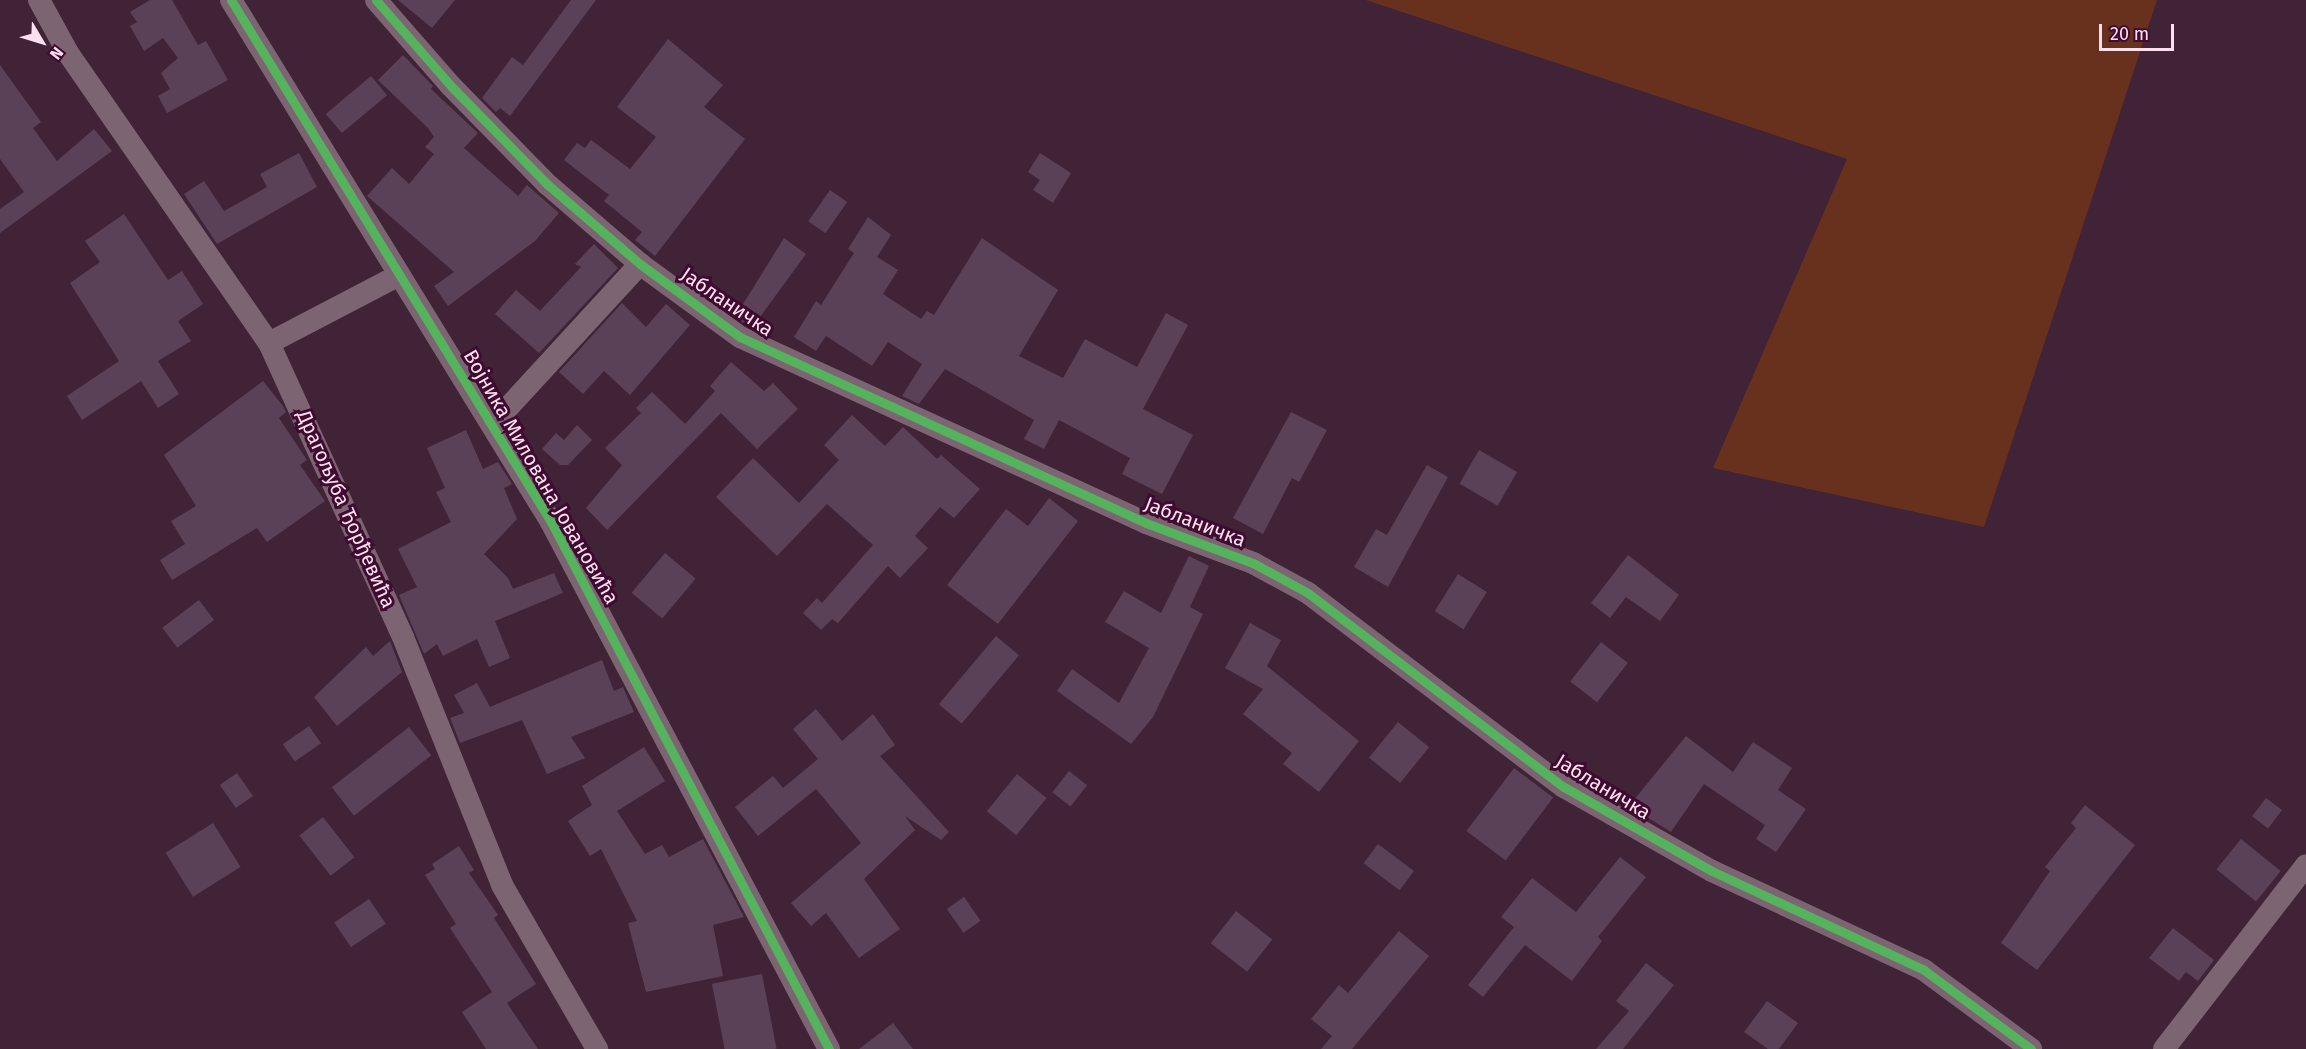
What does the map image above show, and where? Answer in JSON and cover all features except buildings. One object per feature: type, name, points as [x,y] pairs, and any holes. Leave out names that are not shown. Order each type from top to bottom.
[{"type":"street","name":"Драгољуба Ђорђевића","points":[[39,0],[68,53],[269,343],[403,637],[502,885],[597,1049]]},
{"type":"street","name":"Војника Милована Јовановића","points":[[231,0],[551,522],[829,1049]]},
{"type":"street","name":"Јабланичка","points":[[376,0],[451,86],[547,184],[640,264],[740,337],[834,384],[1146,524],[1253,563],[1308,592],[1564,787],[1712,871],[1924,970],[2031,1049]]},
{"type":"street","points":[[492,425],[640,264]]},
{"type":"street","points":[[269,343],[399,275]]},
{"type":"street","points":[[2164,1049],[2306,865]]},
{"type":"shaded area","points":[[1366,0],[2157,0],[1984,527],[1713,468],[1847,159]]},
{"type":"cycle path","points":[[231,0],[551,522],[829,1049]]},
{"type":"cycle path","points":[[376,0],[451,86],[547,184],[640,264],[740,337],[1146,523],[1253,563],[1308,593],[1564,787],[1712,871],[1924,970],[2031,1049]]}]
